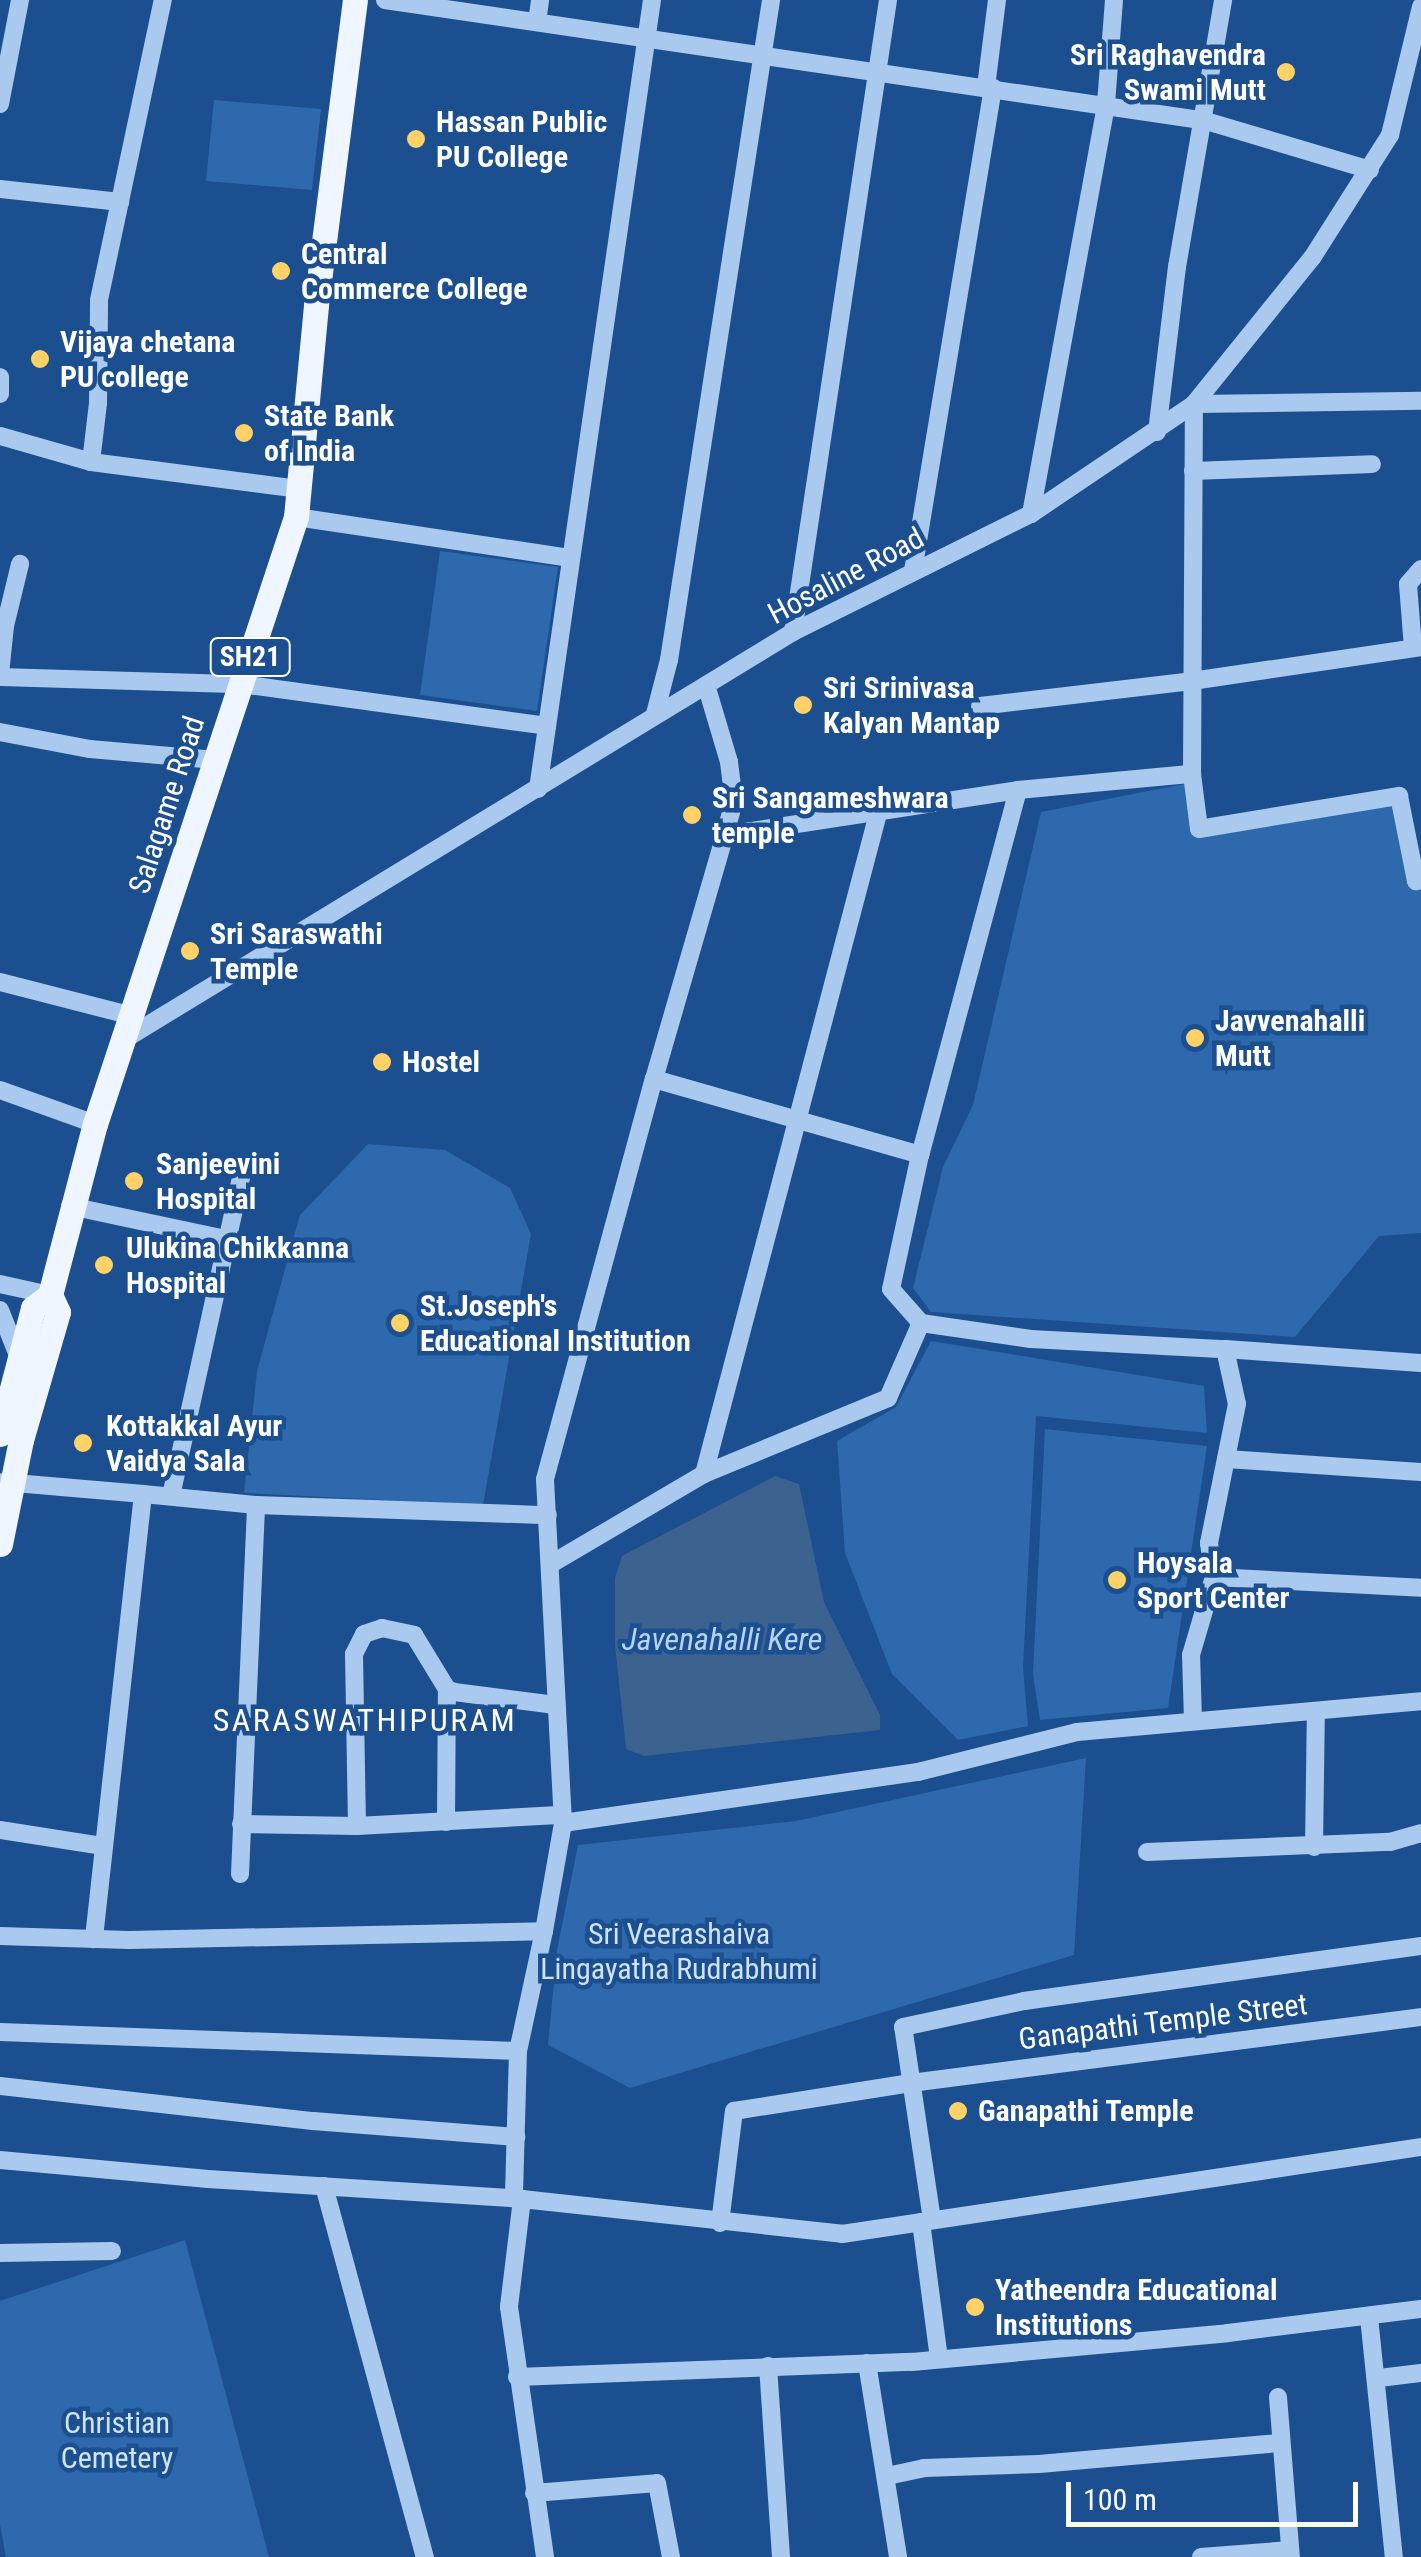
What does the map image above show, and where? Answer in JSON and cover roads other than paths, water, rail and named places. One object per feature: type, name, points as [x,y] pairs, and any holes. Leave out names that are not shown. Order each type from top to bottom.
[{"type":"main road","name":"Salagame Road","points":[[0,1434],[33,1308],[50,1294],[70,1206],[95,1124],[296,518],[355,0]]},
{"type":"main road","points":[[0,1544],[7,1483],[58,1312],[50,1294]]},
{"type":"street","points":[[0,104],[20,0]]},
{"type":"street","points":[[91,462],[98,403],[99,300],[163,0]]},
{"type":"street","points":[[385,0],[1206,120],[1370,170]]},
{"type":"street","points":[[536,22],[540,0]]},
{"type":"street","points":[[538,789],[652,0]]},
{"type":"street","points":[[656,714],[669,660],[771,0]]},
{"type":"street","points":[[793,632],[888,0]]},
{"type":"street","points":[[913,571],[989,88],[997,0]]},
{"type":"street","points":[[1031,514],[1106,104],[1114,0]]},
{"type":"street","points":[[1156,432],[1178,267],[1206,120],[1223,0]]},
{"type":"street","name":"Hosaline Road","points":[[128,1028],[538,789],[793,632],[1031,514],[1194,404],[1312,258],[1390,136],[1421,7]]},
{"type":"street","points":[[0,188],[120,202]]},
{"type":"street","points":[[0,377],[0,394]]},
{"type":"street","points":[[1421,402],[1194,404],[1192,681],[1192,774],[1199,829],[1421,791]]},
{"type":"street","points":[[0,436],[91,462],[298,489]]},
{"type":"street","points":[[1193,471],[1372,464]]},
{"type":"street","points":[[296,518],[571,558]]},
{"type":"street","points":[[20,564],[5,626],[0,675],[240,684],[547,726]]},
{"type":"street","points":[[980,706],[1192,681],[1417,648],[1408,584],[1421,570]]},
{"type":"street","points":[[545,2557],[509,2307],[518,2198],[518,2051],[563,1819],[545,1479],[734,801],[729,762],[707,688]]},
{"type":"street","points":[[0,732],[90,748],[216,760]]},
{"type":"street","points":[[725,836],[1018,790],[1192,774]]},
{"type":"street","points":[[1018,790],[920,1155],[891,1289],[921,1323],[1030,1339],[1226,1348],[1421,1363]]},
{"type":"street","points":[[1400,796],[1416,880],[1421,880]]},
{"type":"street","points":[[704,1474],[878,810]]},
{"type":"street","points":[[0,982],[128,1028]]},
{"type":"street","points":[[654,1079],[920,1155]]},
{"type":"street","points":[[0,1090],[95,1124]]},
{"type":"street","points":[[171,1496],[242,1174]]},
{"type":"street","points":[[70,1206],[225,1238]]},
{"type":"street","points":[[0,1284],[50,1294]]},
{"type":"street","points":[[0,1310],[20,1359]]},
{"type":"street","points":[[551,1564],[704,1474],[888,1398],[921,1323]]},
{"type":"street","points":[[1192,1721],[1191,1655],[1214,1577],[1209,1543],[1236,1404],[1226,1348]]},
{"type":"street","points":[[1226,1459],[1421,1472]]},
{"type":"street","points":[[7,1483],[256,1505],[548,1515]]},
{"type":"street","points":[[94,1939],[144,1494]]},
{"type":"street","points":[[240,1874],[256,1505]]},
{"type":"street","points":[[1214,1577],[1421,1588]]},
{"type":"street","points":[[357,1826],[356,1643],[364,1634],[382,1628],[414,1635],[447,1689],[446,1822]]},
{"type":"street","points":[[447,1689],[555,1705]]},
{"type":"street","points":[[242,1824],[357,1826],[563,1819],[918,1772],[1078,1732],[1421,1701]]},
{"type":"street","points":[[1314,1847],[1316,1711]]},
{"type":"street","points":[[0,1830],[102,1846]]},
{"type":"street","points":[[1147,1852],[1314,1847],[1390,1842],[1421,1834]]},
{"type":"street","points":[[0,1936],[94,1939],[544,1932]]},
{"type":"street","points":[[940,2359],[903,2027],[1024,2001],[1421,1946]]},
{"type":"street","name":"Ganapathi Temple Street","points":[[720,2223],[734,2111],[911,2082],[1421,2017]]},
{"type":"street","points":[[0,2032],[518,2051]]},
{"type":"street","points":[[0,2086],[313,2121],[516,2137]]},
{"type":"street","points":[[0,2160],[518,2198],[842,2234],[1421,2146]]},
{"type":"street","points":[[324,2186],[425,2557]]},
{"type":"street","points":[[0,2253],[112,2251]]},
{"type":"street","points":[[517,2378],[940,2359],[1369,2317],[1421,2308]]},
{"type":"street","points":[[1369,2317],[1379,2378],[1394,2557]]},
{"type":"street","points":[[868,2363],[898,2557]]},
{"type":"street","points":[[768,2366],[781,2557]]},
{"type":"street","points":[[1379,2378],[1421,2373]]},
{"type":"street","points":[[1201,2557],[1291,2554],[1278,2398]]},
{"type":"street","points":[[887,2476],[924,2468],[1039,2464],[1279,2444]]},
{"type":"street","points":[[534,2493],[657,2482],[671,2557]]},
{"type":"water","name":"Javenahalli Kere","points":[[775,1476],[799,1484],[824,1602],[880,1715],[880,1730],[644,1756],[626,1749],[615,1645],[615,1578],[622,1556]]},
{"type":"place","name":"Sri Raghavendra Swami Mutt","points":[[1286,72]]},
{"type":"place","name":"Hassan Public PU College","points":[[416,139]]},
{"type":"place","name":"Central Commerce College","points":[[281,271]]},
{"type":"place","name":"Vijaya chetana PU college","points":[[40,359]]},
{"type":"place","name":"State Bank of India","points":[[244,433]]},
{"type":"place","name":"Sri Srinivasa Kalyan Mantap","points":[[803,705]]},
{"type":"place","name":"Sri Sangameshwara temple","points":[[692,815]]},
{"type":"place","name":"Sri Saraswathi Temple","points":[[190,951]]},
{"type":"place","name":"Javvenahalli Mutt","points":[[1195,1038]]},
{"type":"place","name":"Hostel","points":[[382,1062]]},
{"type":"place","name":"Sanjeevini Hospital","points":[[134,1181]]},
{"type":"place","name":"Ulukina Chikkanna Hospital","points":[[104,1265]]},
{"type":"place","name":"St.Joseph's Educational Institution","points":[[400,1323]]},
{"type":"place","name":"Kottakkal Ayur Vaidya Sala","points":[[83,1443]]},
{"type":"place","name":"Hoysala Sport Center","points":[[1117,1580]]},
{"type":"place","name":"Ganapathi Temple","points":[[958,2111]]},
{"type":"place","name":"Yatheendra Educational Institutions","points":[[975,2307]]},
{"type":"district","name":"SARASWATHIPURAM","points":[[365,1720]]},
{"type":"park label","name":"Sri Veerashaiva Lingayatha Rudrabhumi","points":[[679,1951]]},
{"type":"park label","name":"Christian Cemetery","points":[[117,2440]]}]
